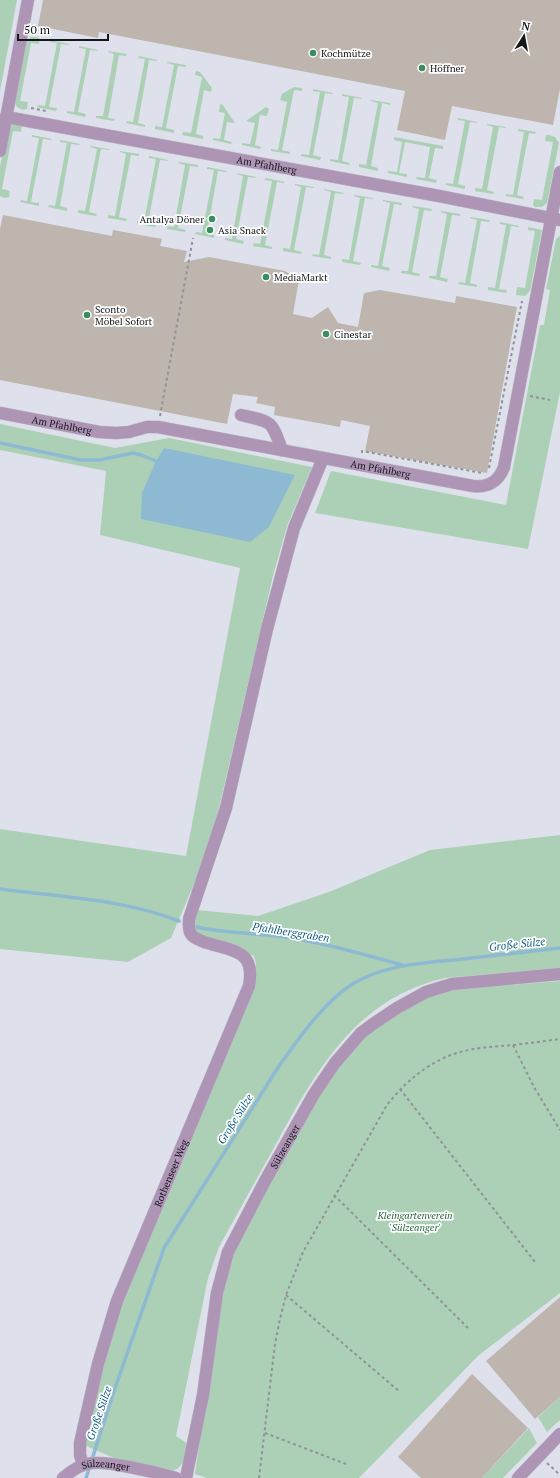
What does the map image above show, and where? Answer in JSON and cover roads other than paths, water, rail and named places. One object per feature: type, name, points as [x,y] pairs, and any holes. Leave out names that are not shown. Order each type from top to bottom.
[{"type":"street","points":[[0,151],[28,0]]},
{"type":"street","name":"Am Pfahlberg","points":[[6,116],[556,219]]},
{"type":"street","name":"Am Pfahlberg","points":[[0,413],[99,432],[123,432],[151,426],[158,427],[473,486],[490,484],[499,476],[504,467],[518,394],[556,219],[560,172]]},
{"type":"street","points":[[241,415],[266,421],[271,424],[282,450]]},
{"type":"street","name":"Rothenseer Weg","points":[[85,1464],[80,1455],[80,1443],[98,1364],[117,1301],[249,986],[251,969],[246,959],[237,952],[192,936],[189,920],[226,808],[267,629],[292,535],[299,514],[315,480],[323,458]]},
{"type":"street","name":"Sülzeanger","points":[[186,1478],[202,1402],[218,1293],[228,1252],[265,1181],[314,1094],[335,1063],[361,1033],[372,1024],[426,992],[452,984],[560,974]]},
{"type":"street","points":[[518,1478],[560,1434]]},
{"type":"street","name":"Sülzeanger","points":[[63,1478],[74,1469],[85,1464],[104,1463],[176,1478]]},
{"type":"water","points":[[164,448],[295,475],[269,527],[250,542],[141,519],[142,493],[156,461]]},
{"type":"waterway","points":[[0,443],[81,460],[99,460],[133,453],[156,461]]},
{"type":"waterway","name":"Pfahlberggraben","points":[[0,889],[113,903],[136,908],[179,921]]},
{"type":"waterway","name":"Pfahlberggraben","points":[[197,927],[220,931],[280,936],[306,940],[402,965]]},
{"type":"waterway","name":"Große Sülze","points":[[86,1478],[113,1394],[164,1248],[277,1069],[301,1035],[320,1012],[351,985],[364,978],[391,969],[420,963],[560,948]]},
{"type":"place","name":"Kochmütze","points":[[313,53]]},
{"type":"place","name":"Höffner","points":[[422,68]]},
{"type":"place","name":"Antalya Döner","points":[[212,219]]},
{"type":"place","name":"Asia Snack","points":[[210,230]]},
{"type":"place","name":"MediaMarkt","points":[[266,277]]},
{"type":"place","name":"Sconto Möbel Sofort","points":[[87,315]]},
{"type":"place","name":"Cinestar","points":[[326,334]]},
{"type":"park label","name":"Kleingartenverein 'Sülzeanger'","points":[[415,1220]]}]
